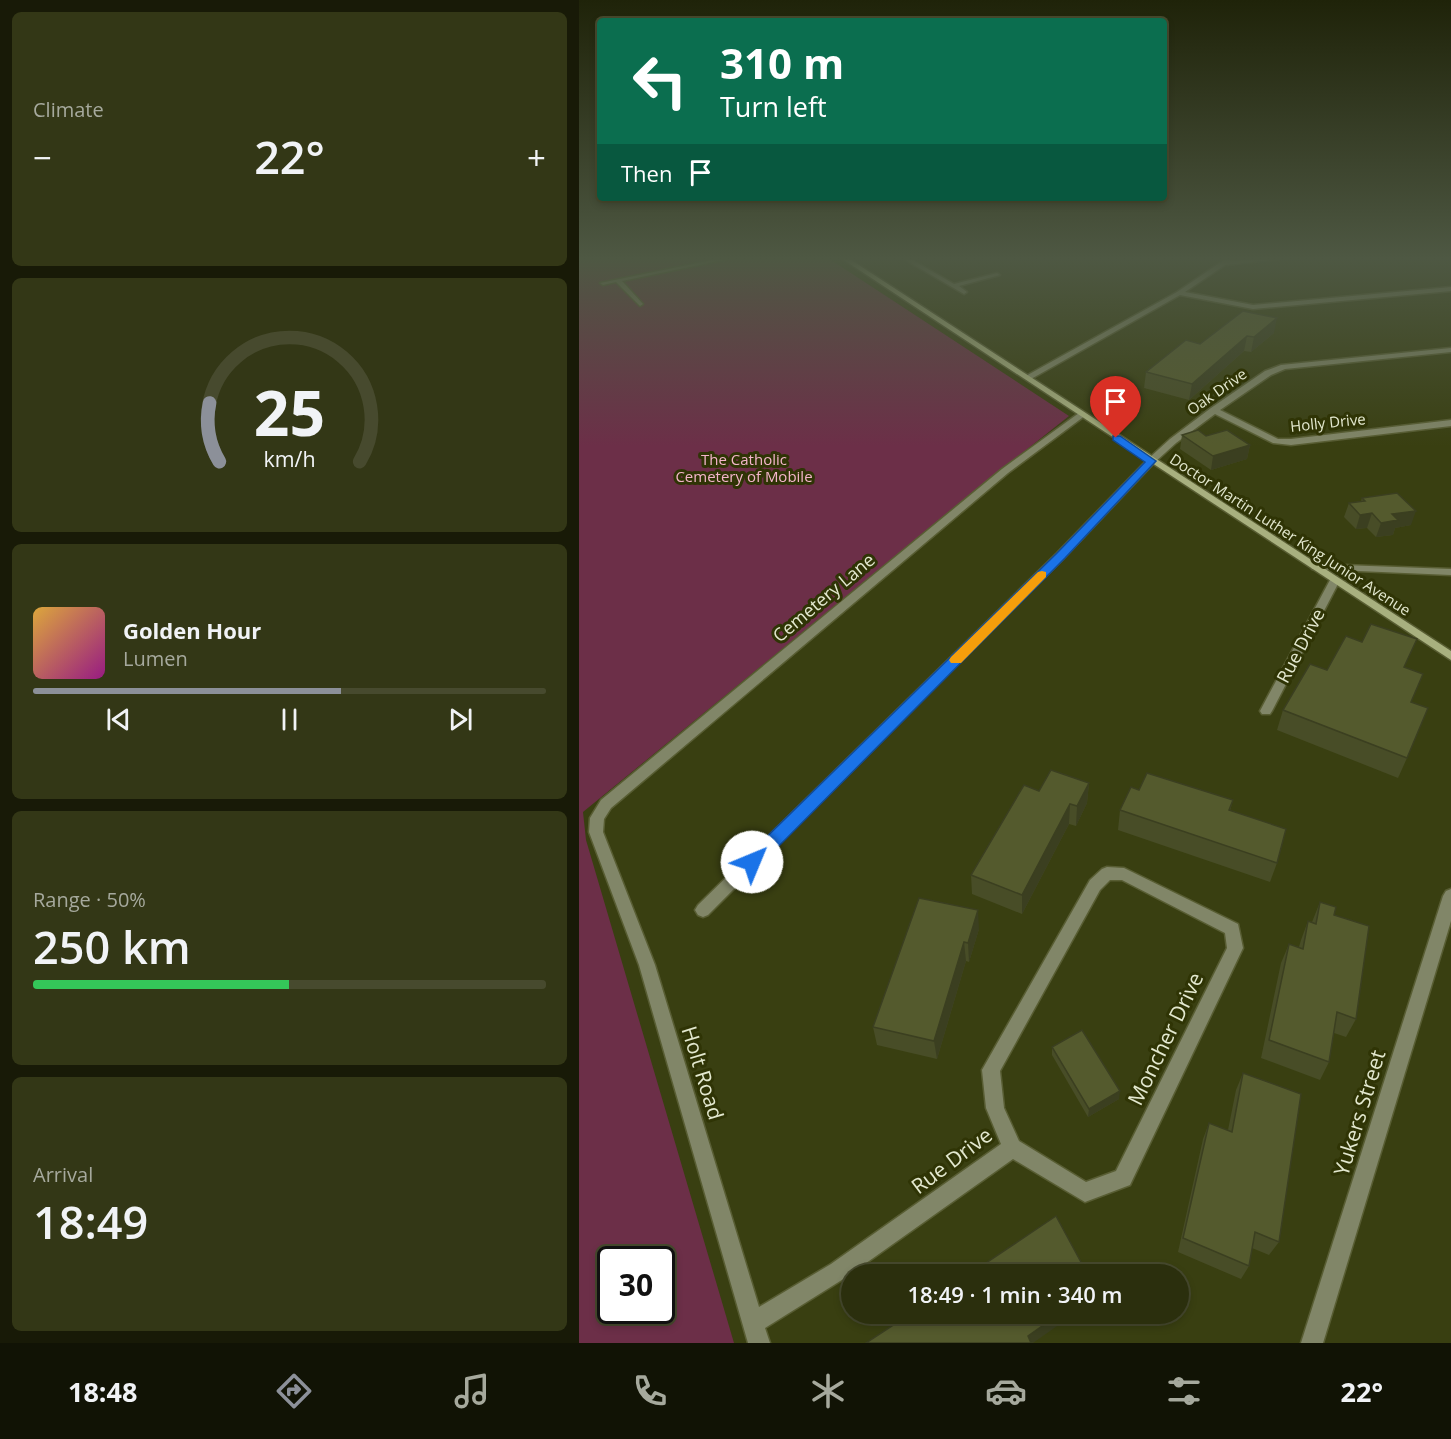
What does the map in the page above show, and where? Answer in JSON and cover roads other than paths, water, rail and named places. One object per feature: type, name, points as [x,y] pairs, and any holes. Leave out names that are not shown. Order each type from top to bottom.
[{"type":"main road","name":"Doctor Martin Luther King Junior Avenue","points":[[941,321],[1151,461],[1451,656]]},
{"type":"street","points":[[1027,377],[1129,321]]},
{"type":"street","name":"Oak Drive","points":[[703,910],[1061,555],[1151,461],[1214,410],[1268,373],[1284,367],[1451,350]]},
{"type":"street","name":"Holly Drive","points":[[1214,410],[1276,441],[1291,442],[1451,423]]},
{"type":"street","name":"Cemetery Lane","points":[[597,818],[606,804],[1005,471],[1082,415]]},
{"type":"street","points":[[1316,567],[1451,572]]},
{"type":"street","name":"Rue Drive","points":[[1266,711],[1335,580]]},
{"type":"street","name":"Holt Road","points":[[597,818],[596,832],[647,965],[759,1343]]},
{"type":"street","name":"Rue Drive","points":[[753,1323],[838,1271],[1012,1148],[995,1108],[991,1070],[1095,885],[1107,873]]},
{"type":"street","name":"Moncher Drive","points":[[1012,1148],[1085,1192],[1123,1178],[1235,948],[1232,930],[1123,874],[1107,873]]},
{"type":"street","name":"Yukers Street","points":[[1312,1343],[1451,896]]},
{"type":"park label","name":"The Catholic Cemetery of Mobile","points":[[744,468]]}]
